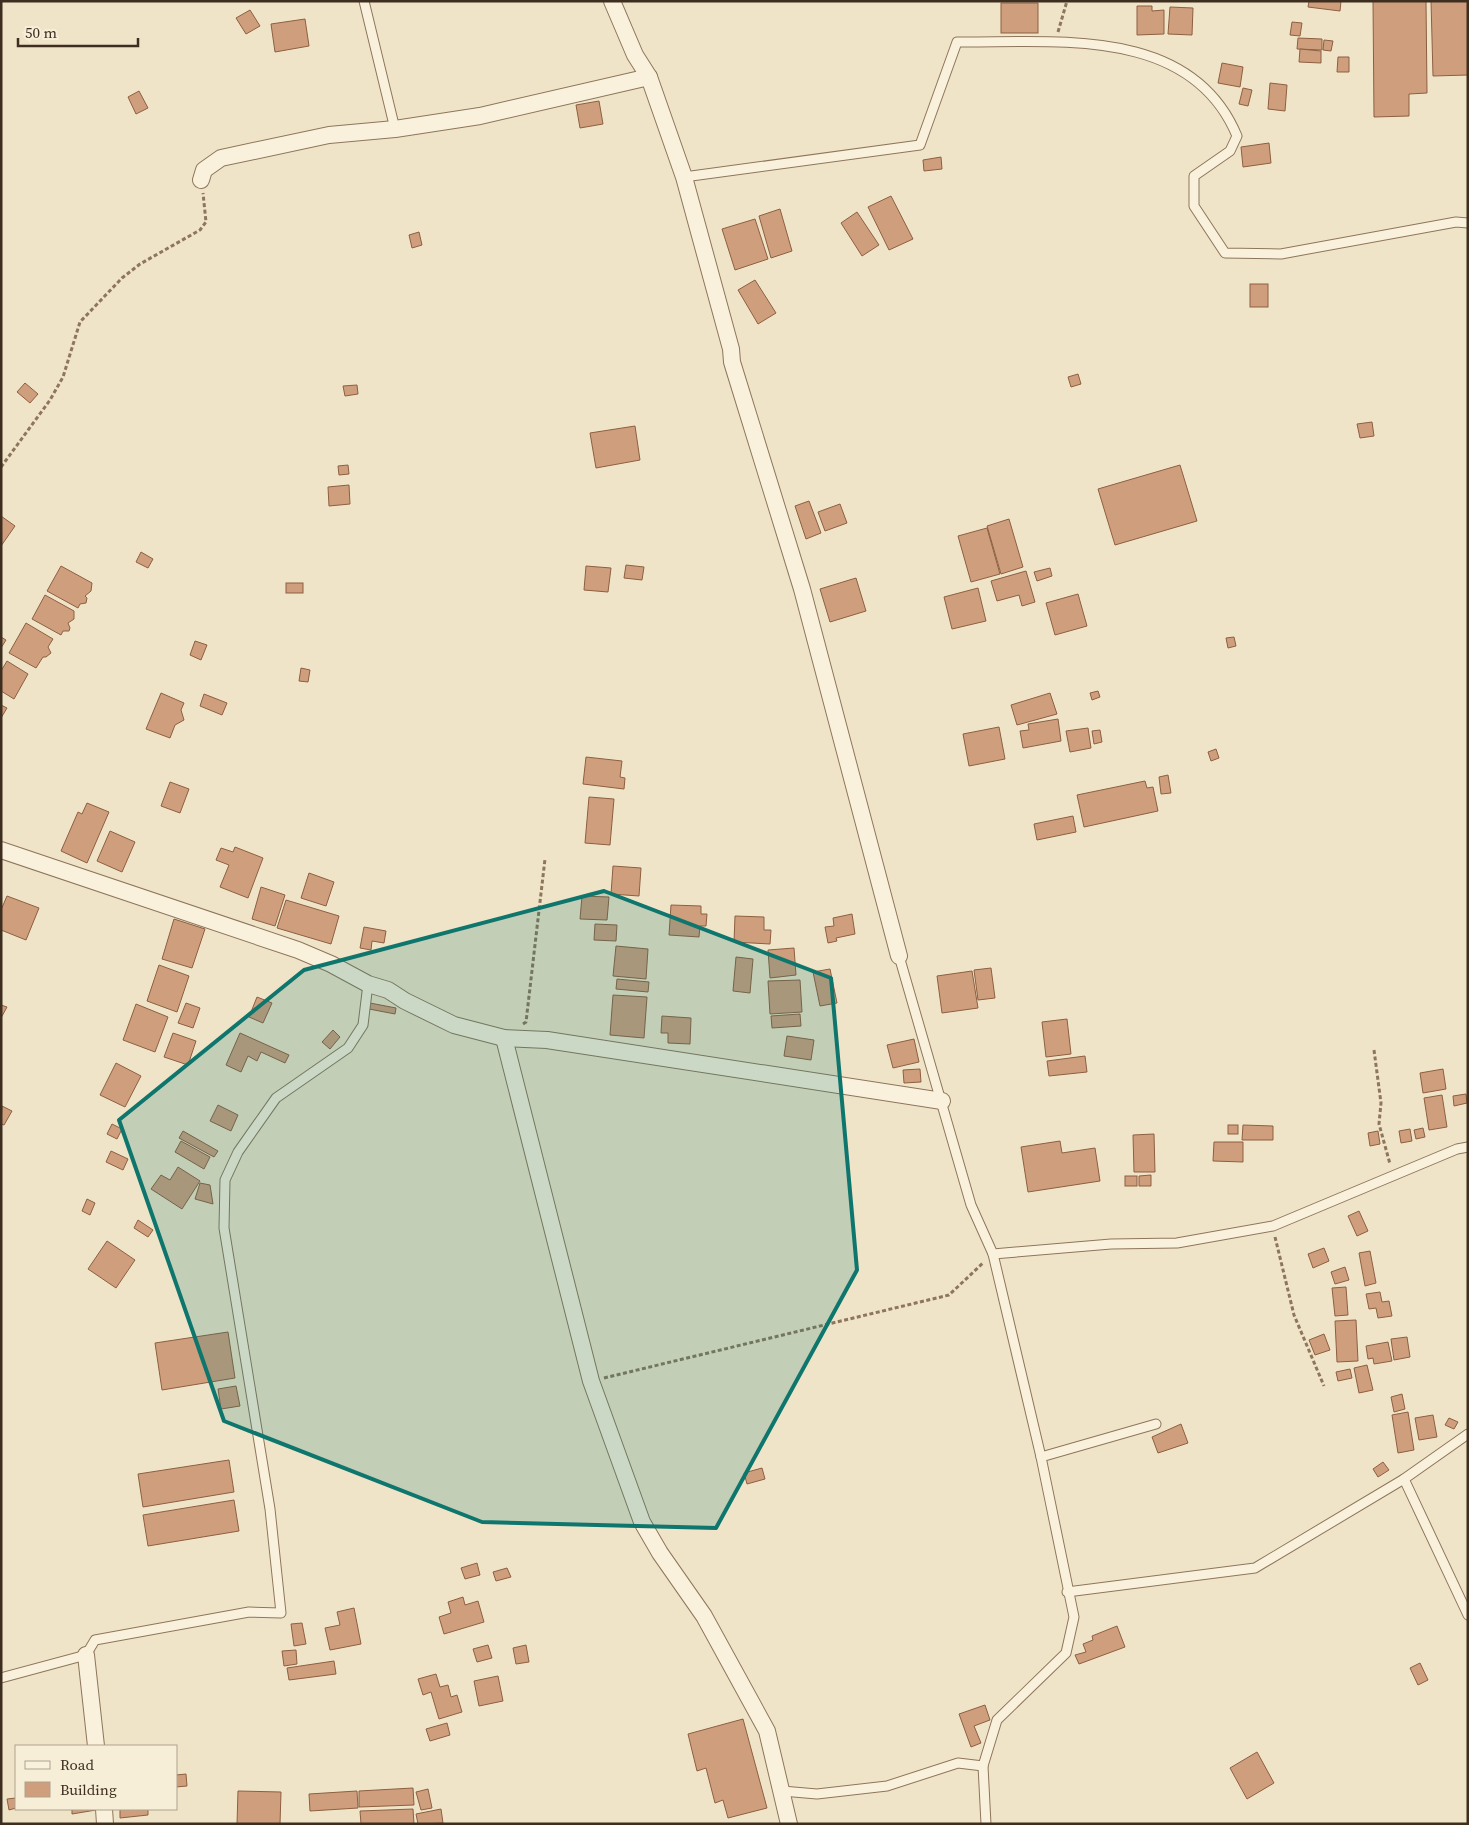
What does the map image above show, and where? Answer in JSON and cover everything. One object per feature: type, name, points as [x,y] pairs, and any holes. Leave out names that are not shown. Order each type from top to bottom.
[{"type":"street","points":[[612,1],[635,55],[649,76],[684,177],[731,349],[732,362],[802,589],[899,956]]},
{"type":"street","points":[[200,180],[204,170],[221,158],[329,135],[395,129],[480,116],[649,76]]},
{"type":"street","points":[[1,850],[298,950],[331,964],[368,984],[388,990],[454,1025],[504,1038],[547,1040],[942,1101]]},
{"type":"street","points":[[504,1038],[591,1381],[642,1522],[660,1553],[704,1616],[767,1731],[790,1824]]},
{"type":"street","points":[[86,1656],[96,1745]]},
{"type":"street","points":[[104,1810],[105,1824]]},
{"type":"lane","points":[[364,1],[395,129]]},
{"type":"lane","points":[[684,177],[920,145],[957,42],[1095,43],[1160,58],[1201,84],[1230,117],[1237,136],[1230,151],[1194,176],[1194,206],[1225,254],[1281,254],[1456,222],[1468,223]]},
{"type":"lane","points":[[899,956],[971,1205],[993,1254],[1041,1457],[1067,1592],[1074,1617],[1066,1652],[997,1720],[983,1766],[986,1824]]},
{"type":"lane","points":[[1,1678],[86,1656],[95,1640],[249,1612],[281,1613],[270,1509],[224,1228],[225,1180],[238,1152],[276,1098],[348,1048],[363,1025],[368,984]]},
{"type":"lane","points":[[993,1254],[1110,1244],[1177,1243],[1273,1226],[1457,1149],[1468,1147]]},
{"type":"lane","points":[[1041,1457],[1156,1424]]},
{"type":"lane","points":[[1067,1592],[1255,1568],[1404,1479],[1468,1434]]},
{"type":"lane","points":[[1404,1479],[1468,1615]]},
{"type":"lane","points":[[782,1791],[817,1794],[886,1786],[958,1764],[983,1766]]},
{"type":"path","points":[[1054,43],[1068,1]]},
{"type":"path","points":[[1,467],[50,400],[63,377],[80,322],[122,278],[154,256],[193,236],[206,222],[200,180]]},
{"type":"path","points":[[504,1038],[526,1022],[545,859]]},
{"type":"path","points":[[1374,1050],[1381,1103],[1380,1124],[1394,1176]]},
{"type":"path","points":[[1273,1226],[1294,1315],[1324,1386]]},
{"type":"path","points":[[591,1381],[949,1295],[993,1254]]},
{"type":"highlighted area","points":[[604,891],[831,978],[857,1270],[716,1528],[482,1522],[224,1421],[119,1120],[304,970]]},
{"type":"building","points":[[1309,1],[1341,1],[1340,11],[1308,7]]},
{"type":"building","points":[[1373,1],[1426,1],[1427,93],[1409,94],[1409,116],[1374,117]]},
{"type":"building","points":[[1431,1],[1468,1],[1468,75],[1433,76]]},
{"type":"building","points":[[1001,3],[1038,3],[1038,33],[1001,33]]},
{"type":"building","points":[[1137,6],[1152,6],[1152,11],[1164,10],[1164,34],[1137,35]]},
{"type":"building","points":[[1170,7],[1193,8],[1192,35],[1168,34]]},
{"type":"building","points":[[250,10],[260,26],[246,34],[236,18]]},
{"type":"building","points":[[305,19],[309,46],[275,52],[271,24]]},
{"type":"building","points":[[1292,22],[1302,23],[1300,36],[1290,35]]},
{"type":"building","points":[[1298,38],[1322,39],[1322,50],[1297,49]]},
{"type":"building","points":[[1324,40],[1333,41],[1331,51],[1323,50]]},
{"type":"building","points":[[1300,49],[1321,51],[1321,63],[1299,62]]},
{"type":"building","points":[[1338,57],[1349,57],[1349,72],[1337,72]]},
{"type":"building","points":[[1222,63],[1243,67],[1240,87],[1218,83]]},
{"type":"building","points":[[1270,83],[1287,85],[1285,111],[1268,109]]},
{"type":"building","points":[[1243,88],[1252,90],[1248,106],[1239,104]]},
{"type":"building","points":[[139,91],[148,108],[136,114],[128,97]]},
{"type":"building","points":[[599,101],[603,124],[580,128],[576,105]]},
{"type":"building","points":[[1269,143],[1271,163],[1243,167],[1241,147]]},
{"type":"building","points":[[941,157],[942,169],[924,171],[923,160]]},
{"type":"building","points":[[891,196],[913,239],[889,250],[868,207]]},
{"type":"building","points":[[780,209],[792,251],[771,258],[759,216]]},
{"type":"building","points":[[857,212],[879,245],[862,256],[841,223]]},
{"type":"building","points":[[755,219],[768,259],[735,270],[722,229]]},
{"type":"building","points":[[419,232],[422,245],[412,248],[409,235]]},
{"type":"building","points":[[755,280],[776,313],[758,324],[738,290]]},
{"type":"building","points":[[1250,284],[1268,284],[1268,307],[1250,307]]},
{"type":"building","points":[[1078,374],[1081,384],[1071,387],[1068,377]]},
{"type":"building","points":[[25,383],[38,394],[30,403],[17,392]]},
{"type":"building","points":[[357,385],[358,394],[345,396],[343,386]]},
{"type":"building","points":[[1372,422],[1374,436],[1360,438],[1357,424]]},
{"type":"building","points":[[635,426],[640,460],[596,468],[590,433]]},
{"type":"building","points":[[348,465],[349,474],[339,475],[338,466]]},
{"type":"building","points":[[1180,465],[1197,521],[1115,545],[1098,489]]},
{"type":"building","points":[[349,485],[350,504],[329,506],[328,487]]},
{"type":"building","points":[[809,501],[821,533],[806,539],[795,506]]},
{"type":"building","points":[[840,504],[847,523],[825,531],[818,512]]},
{"type":"building","points":[[1,516],[15,526],[1,546]]},
{"type":"building","points":[[1009,519],[1023,567],[1001,574],[987,526]]},
{"type":"building","points":[[987,528],[1000,574],[971,582],[958,536]]},
{"type":"building","points":[[141,552],[153,559],[148,568],[136,562]]},
{"type":"building","points":[[626,565],[644,567],[642,580],[624,578]]},
{"type":"building","points":[[61,566],[92,583],[91,591],[85,596],[87,598],[86,603],[80,604],[78,608],[47,591]]},
{"type":"building","points":[[586,566],[611,568],[608,592],[584,590]]},
{"type":"building","points":[[1050,568],[1052,576],[1037,581],[1034,572]]},
{"type":"building","points":[[1026,571],[1035,602],[1022,606],[1019,595],[997,601],[991,581]]},
{"type":"building","points":[[856,578],[866,611],[830,622],[820,589]]},
{"type":"building","points":[[286,583],[303,583],[303,593],[286,593]]},
{"type":"building","points":[[978,588],[986,621],[952,629],[944,597]]},
{"type":"building","points":[[1078,594],[1087,626],[1055,635],[1046,603]]},
{"type":"building","points":[[45,595],[74,611],[74,619],[68,623],[69,631],[63,631],[61,635],[32,619]]},
{"type":"building","points":[[26,623],[53,639],[48,647],[51,653],[43,657],[36,668],[9,653]]},
{"type":"building","points":[[1,637],[6,640],[1,648]]},
{"type":"building","points":[[1234,637],[1236,646],[1228,648],[1226,638]]},
{"type":"building","points":[[195,641],[207,645],[201,660],[190,655]]},
{"type":"building","points":[[7,661],[28,674],[14,699],[1,691],[1,671]]},
{"type":"building","points":[[301,668],[310,670],[308,682],[299,681]]},
{"type":"building","points":[[1098,691],[1100,697],[1092,700],[1090,693]]},
{"type":"building","points":[[161,693],[184,703],[181,710],[184,720],[175,725],[170,738],[146,729]]},
{"type":"building","points":[[1050,693],[1057,714],[1017,725],[1011,705]]},
{"type":"building","points":[[204,694],[227,703],[222,715],[200,706]]},
{"type":"building","points":[[1,705],[7,708],[1,718]]},
{"type":"building","points":[[1058,719],[1061,741],[1023,748],[1020,731],[1029,730],[1028,724]]},
{"type":"building","points":[[999,727],[1005,759],[969,766],[963,734]]},
{"type":"building","points":[[1088,728],[1091,748],[1070,752],[1066,731]]},
{"type":"building","points":[[1100,730],[1102,742],[1094,744],[1092,731]]},
{"type":"building","points":[[1216,749],[1219,758],[1211,761],[1208,752]]},
{"type":"building","points":[[586,757],[622,761],[620,777],[625,778],[624,789],[583,784]]},
{"type":"building","points":[[1168,775],[1171,793],[1161,794],[1159,777]]},
{"type":"building","points":[[1145,781],[1147,788],[1153,787],[1158,811],[1084,827],[1077,795]]},
{"type":"building","points":[[170,782],[189,789],[180,813],[161,806]]},
{"type":"building","points":[[589,797],[614,799],[610,845],[585,843]]},
{"type":"building","points":[[87,803],[109,812],[87,863],[61,851],[78,812],[82,814]]},
{"type":"building","points":[[1073,816],[1076,832],[1037,840],[1034,824]]},
{"type":"building","points":[[110,831],[135,842],[122,872],[97,861]]},
{"type":"building","points":[[235,847],[263,858],[248,898],[220,887],[229,865],[216,860],[221,848],[233,852]]},
{"type":"building","points":[[613,866],[641,868],[639,896],[611,894]]},
{"type":"building","points":[[309,873],[334,882],[326,906],[301,898]]},
{"type":"building","points":[[261,887],[285,895],[275,926],[252,919]]},
{"type":"building","points":[[7,896],[39,908],[26,940],[1,930],[1,910]]},
{"type":"building","points":[[582,896],[609,897],[607,920],[580,919]]},
{"type":"building","points":[[286,900],[339,916],[331,944],[277,928]]},
{"type":"building","points":[[671,905],[701,906],[701,914],[707,914],[706,926],[700,926],[699,937],[669,935]]},
{"type":"building","points":[[852,914],[855,934],[836,938],[837,941],[828,943],[825,927],[834,926],[833,918]]},
{"type":"building","points":[[735,916],[764,917],[764,930],[771,930],[770,944],[734,942]]},
{"type":"building","points":[[174,919],[205,929],[192,968],[162,959]]},
{"type":"building","points":[[595,924],[617,925],[616,941],[594,940]]},
{"type":"building","points":[[364,927],[386,931],[384,943],[372,941],[371,950],[360,948]]},
{"type":"building","points":[[616,946],[648,949],[646,979],[613,976]]},
{"type":"building","points":[[794,948],[796,975],[770,978],[768,950]]},
{"type":"building","points":[[736,957],[753,959],[750,993],[733,991]]},
{"type":"building","points":[[159,965],[189,976],[177,1012],[147,1001]]},
{"type":"building","points":[[991,968],[995,998],[978,1000],[974,970]]},
{"type":"building","points":[[830,969],[837,1003],[820,1006],[813,972]]},
{"type":"building","points":[[972,971],[978,1008],[942,1013],[937,976]]},
{"type":"building","points":[[617,979],[649,982],[648,992],[616,989]]},
{"type":"building","points":[[800,980],[802,1012],[770,1014],[768,981]]},
{"type":"building","points":[[613,995],[647,997],[644,1038],[610,1035]]},
{"type":"building","points":[[257,997],[272,1003],[263,1023],[249,1017]]},
{"type":"building","points":[[186,1003],[200,1008],[193,1028],[178,1023]]},
{"type":"building","points":[[370,1003],[396,1008],[395,1014],[369,1009]]},
{"type":"building","points":[[136,1004],[168,1017],[155,1052],[123,1040]]},
{"type":"building","points":[[1,1005],[7,1007],[1,1018]]},
{"type":"building","points":[[800,1014],[801,1026],[772,1028],[771,1016]]},
{"type":"building","points":[[662,1016],[691,1018],[690,1044],[668,1043],[668,1033],[661,1033]]},
{"type":"building","points":[[1067,1019],[1071,1054],[1046,1057],[1042,1022]]},
{"type":"building","points":[[333,1030],[340,1037],[330,1049],[322,1042]]},
{"type":"building","points":[[173,1033],[196,1041],[188,1065],[164,1057]]},
{"type":"building","points":[[240,1033],[289,1055],[285,1063],[261,1052],[257,1061],[248,1056],[241,1072],[226,1065]]},
{"type":"building","points":[[787,1036],[814,1040],[811,1060],[784,1056]]},
{"type":"building","points":[[914,1039],[919,1062],[893,1068],[887,1045]]},
{"type":"building","points":[[1085,1056],[1087,1072],[1049,1076],[1047,1061]]},
{"type":"building","points":[[116,1063],[141,1076],[125,1107],[100,1095]]},
{"type":"building","points":[[920,1069],[921,1082],[904,1083],[903,1070]]},
{"type":"building","points":[[1443,1069],[1446,1089],[1423,1093],[1420,1073]]},
{"type":"building","points":[[1466,1094],[1467,1103],[1454,1106],[1453,1096]]},
{"type":"building","points":[[1442,1095],[1447,1127],[1429,1130],[1424,1098]]},
{"type":"building","points":[[218,1105],[238,1115],[231,1131],[210,1121]]},
{"type":"building","points":[[2,1106],[12,1111],[4,1125],[1,1124]]},
{"type":"building","points":[[112,1124],[122,1129],[117,1139],[107,1134]]},
{"type":"building","points":[[1228,1125],[1238,1125],[1238,1134],[1228,1134]]},
{"type":"building","points":[[1243,1125],[1273,1126],[1273,1140],[1242,1140]]},
{"type":"building","points":[[1423,1128],[1425,1137],[1416,1139],[1414,1130]]},
{"type":"building","points":[[1410,1129],[1412,1141],[1401,1143],[1399,1131]]},
{"type":"building","points":[[183,1131],[218,1151],[214,1157],[179,1138]]},
{"type":"building","points":[[1378,1131],[1380,1144],[1370,1146],[1368,1133]]},
{"type":"building","points":[[1154,1134],[1155,1172],[1134,1172],[1133,1135]]},
{"type":"building","points":[[181,1141],[210,1157],[204,1169],[175,1152]]},
{"type":"building","points":[[1060,1141],[1062,1153],[1095,1148],[1100,1181],[1028,1192],[1021,1147]]},
{"type":"building","points":[[1214,1142],[1243,1142],[1243,1162],[1213,1161]]},
{"type":"building","points":[[111,1151],[128,1159],[123,1170],[106,1162]]},
{"type":"building","points":[[178,1167],[200,1181],[182,1209],[151,1189],[161,1175],[170,1180]]},
{"type":"building","points":[[1151,1175],[1151,1186],[1139,1186],[1139,1176]]},
{"type":"building","points":[[1125,1176],[1137,1176],[1137,1186],[1125,1186]]},
{"type":"building","points":[[200,1183],[210,1185],[213,1204],[195,1199]]},
{"type":"building","points":[[87,1199],[95,1203],[90,1215],[82,1211]]},
{"type":"building","points":[[1359,1211],[1368,1231],[1357,1236],[1348,1216]]},
{"type":"building","points":[[138,1220],[153,1230],[148,1237],[134,1228]]},
{"type":"building","points":[[107,1241],[135,1260],[116,1288],[88,1269]]},
{"type":"building","points":[[1324,1248],[1329,1261],[1313,1268],[1308,1254]]},
{"type":"building","points":[[1370,1251],[1376,1283],[1365,1286],[1359,1253]]},
{"type":"building","points":[[1345,1267],[1349,1280],[1335,1284],[1331,1272]]},
{"type":"building","points":[[1346,1287],[1348,1315],[1335,1316],[1332,1288]]},
{"type":"building","points":[[1380,1292],[1382,1302],[1389,1301],[1392,1316],[1378,1318],[1376,1308],[1369,1309],[1366,1294]]},
{"type":"building","points":[[1356,1320],[1358,1361],[1337,1362],[1335,1321]]},
{"type":"building","points":[[228,1332],[235,1378],[162,1390],[155,1343]]},
{"type":"building","points":[[1324,1334],[1330,1350],[1315,1355],[1309,1340]]},
{"type":"building","points":[[1407,1337],[1410,1357],[1394,1360],[1391,1339]]},
{"type":"building","points":[[1388,1342],[1392,1361],[1374,1364],[1373,1358],[1368,1359],[1366,1346]]},
{"type":"building","points":[[1367,1365],[1373,1390],[1359,1393],[1354,1368]]},
{"type":"building","points":[[1350,1369],[1352,1378],[1338,1381],[1336,1372]]},
{"type":"building","points":[[236,1386],[240,1406],[221,1409],[218,1389]]},
{"type":"building","points":[[1402,1394],[1405,1409],[1394,1412],[1391,1397]]},
{"type":"building","points":[[1408,1412],[1414,1450],[1398,1453],[1392,1415]]},
{"type":"building","points":[[1433,1415],[1437,1437],[1419,1440],[1415,1418]]},
{"type":"building","points":[[1449,1418],[1458,1422],[1454,1429],[1445,1425]]},
{"type":"building","points":[[1181,1424],[1188,1443],[1158,1453],[1152,1437]]},
{"type":"building","points":[[229,1460],[234,1492],[143,1507],[138,1474]]},
{"type":"building","points":[[1383,1462],[1389,1470],[1378,1477],[1373,1469]]},
{"type":"building","points":[[762,1468],[765,1479],[747,1484],[744,1473]]},
{"type":"building","points":[[234,1500],[239,1531],[148,1546],[143,1515]]},
{"type":"building","points":[[477,1563],[480,1575],[465,1579],[461,1568]]},
{"type":"building","points":[[507,1568],[511,1577],[496,1581],[493,1572]]},
{"type":"building","points":[[463,1597],[465,1605],[478,1601],[484,1622],[444,1634],[439,1617],[451,1613],[448,1602]]},
{"type":"building","points":[[354,1608],[361,1644],[330,1650],[325,1628],[340,1625],[337,1612]]},
{"type":"building","points":[[302,1623],[306,1644],[294,1646],[291,1624]]},
{"type":"building","points":[[1117,1626],[1125,1647],[1079,1664],[1075,1655],[1086,1652],[1083,1644],[1093,1640],[1092,1636]]},
{"type":"building","points":[[488,1645],[492,1658],[477,1662],[473,1649]]},
{"type":"building","points":[[526,1645],[529,1662],[516,1664],[513,1648]]},
{"type":"building","points":[[296,1650],[297,1664],[284,1666],[282,1651]]},
{"type":"building","points":[[334,1661],[336,1674],[289,1680],[287,1668]]},
{"type":"building","points":[[1420,1663],[1428,1680],[1418,1685],[1410,1668]]},
{"type":"building","points":[[436,1674],[440,1687],[448,1685],[451,1697],[457,1695],[462,1712],[439,1719],[431,1692],[423,1695],[418,1679]]},
{"type":"building","points":[[498,1676],[503,1701],[479,1706],[474,1681]]},
{"type":"building","points":[[985,1705],[990,1720],[974,1726],[981,1743],[971,1747],[959,1714]]},
{"type":"building","points":[[743,1719],[767,1808],[728,1818],[723,1800],[715,1803],[706,1768],[697,1771],[688,1734]]},
{"type":"building","points":[[447,1723],[450,1735],[430,1741],[426,1729]]},
{"type":"building","points":[[1257,1752],[1274,1783],[1247,1799],[1230,1768]]},
{"type":"building","points":[[186,1774],[187,1786],[178,1787],[178,1775]]},
{"type":"building","points":[[413,1788],[414,1805],[359,1807],[359,1791]]},
{"type":"building","points":[[428,1789],[432,1808],[421,1810],[416,1792]]},
{"type":"building","points":[[238,1791],[281,1792],[280,1824],[237,1824]]},
{"type":"building","points":[[357,1791],[358,1808],[310,1811],[309,1794]]},
{"type":"building","points":[[15,1798],[15,1808],[9,1810],[7,1799]]},
{"type":"building","points":[[413,1809],[414,1824],[361,1824],[360,1811]]},
{"type":"building","points":[[441,1809],[443,1823],[418,1824],[416,1814]]},
{"type":"building","points":[[72,1810],[96,1810],[72,1814]]},
{"type":"building","points":[[120,1810],[148,1810],[148,1815],[120,1818]]}]
